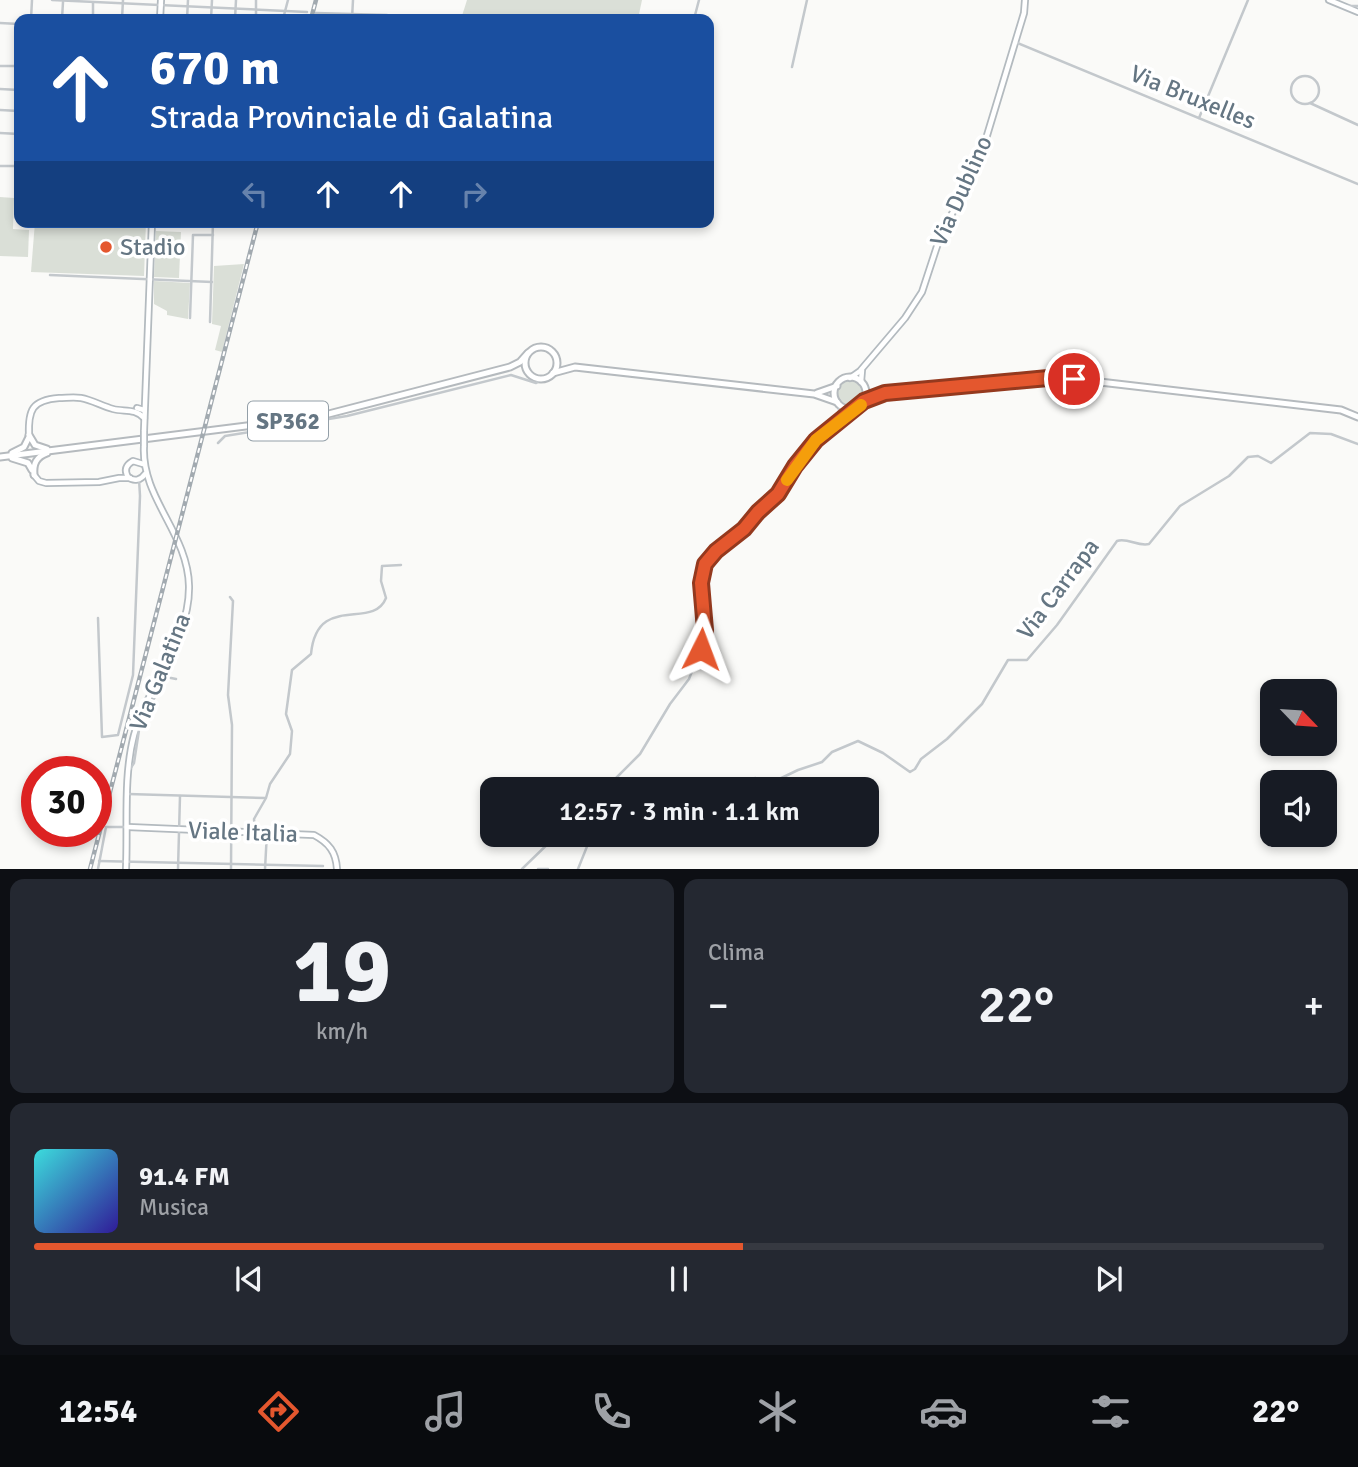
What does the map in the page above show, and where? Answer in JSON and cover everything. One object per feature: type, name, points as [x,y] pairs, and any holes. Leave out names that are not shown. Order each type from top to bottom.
[{"type":"main road","points":[[529,373],[525,363],[528,353],[543,346],[575,367]]},
{"type":"main road","name":"SP362","points":[[1,457],[346,413],[510,367],[520,362],[528,353]]},
{"type":"main road","points":[[553,373],[557,367],[556,356]]},
{"type":"main road","points":[[510,367],[541,379],[575,367],[814,394],[851,409],[885,393],[1048,378],[1341,410],[1358,409]]},
{"type":"main road","points":[[814,394],[850,378],[872,390],[885,393]]},
{"type":"main road","points":[[862,384],[866,393],[864,401]]},
{"type":"main road","points":[[837,386],[835,394],[838,403]]},
{"type":"main road","points":[[1341,410],[1358,417]]},
{"type":"main road","points":[[29,435],[39,447],[61,449]]},
{"type":"main road","points":[[1,457],[24,447],[29,435]]},
{"type":"main road","points":[[34,475],[37,460],[61,449]]},
{"type":"main road","points":[[1,457],[28,463],[34,475]]},
{"type":"street","points":[[52,0],[161,2],[307,12]]},
{"type":"street","points":[[187,14],[188,0]]},
{"type":"street","points":[[211,14],[212,0]]},
{"type":"street","points":[[235,14],[236,0]]},
{"type":"street","points":[[256,0],[256,14]]},
{"type":"street","points":[[284,14],[288,0]]},
{"type":"street","points":[[353,0],[353,13]]},
{"type":"street","points":[[792,67],[807,0]]},
{"type":"street","name":"Via Dublino","points":[[850,378],[864,366],[905,318],[922,292],[940,234],[966,188],[985,142],[1025,0]]},
{"type":"street","points":[[1199,118],[1248,0]]},
{"type":"street","points":[[1329,0],[1358,12]]},
{"type":"street","points":[[1343,6],[1358,6]]},
{"type":"street","points":[[316,13],[370,14]]},
{"type":"street","name":"Via Bruxelles","points":[[1015,42],[1358,184]]},
{"type":"street","points":[[1310,103],[1319,93],[1319,85],[1309,76],[1300,76],[1293,83],[1293,97],[1301,103],[1310,103],[1358,125]]},
{"type":"street","points":[[138,487],[145,472],[144,410],[152,228]]},
{"type":"street","points":[[210,322],[213,228]]},
{"type":"street","points":[[190,318],[193,234],[213,235]]},
{"type":"street","points":[[50,275],[212,282]]},
{"type":"street","points":[[862,384],[860,376],[864,366]]},
{"type":"street","points":[[218,443],[225,436],[346,413],[511,375],[536,383],[541,379]]},
{"type":"street","points":[[29,435],[32,409],[41,401],[49,399],[82,398],[110,409],[144,410]]},
{"type":"street","points":[[138,410],[145,400]]},
{"type":"street","points":[[837,424],[840,417],[838,403]]},
{"type":"street","points":[[617,777],[640,754],[670,704],[689,679],[705,638],[701,583],[705,564],[770,502],[809,448],[859,406]]},
{"type":"street","points":[[138,410],[144,418]]},
{"type":"street","name":"Via Carrapa","points":[[783,777],[822,762],[832,752],[858,741],[883,753],[906,772],[915,769],[921,759],[947,739],[982,704],[1006,662],[1027,660],[1057,625],[1116,541],[1124,539],[1149,544],[1180,506],[1229,476],[1248,457],[1258,456],[1271,463],[1310,433],[1331,434],[1358,444]]},
{"type":"street","points":[[119,478],[128,464],[135,461],[144,446]]},
{"type":"street","points":[[135,461],[144,465]]},
{"type":"street","points":[[98,618],[102,737],[118,735],[132,684],[141,496],[126,469]]},
{"type":"street","name":"Via Galatina","points":[[126,869],[131,752],[139,720],[182,626],[189,593],[188,570],[180,542],[149,485],[145,472]]},
{"type":"street","points":[[34,475],[39,481],[46,483],[140,478]]},
{"type":"street","name":"Via Galatina","points":[[140,478],[149,485]]},
{"type":"street","points":[[255,831],[254,819],[267,799],[270,783],[290,754],[292,731],[286,715],[292,670],[311,654],[314,636],[329,619],[369,611],[383,605],[386,598],[381,581],[382,566],[401,565]]},
{"type":"street","points":[[230,597],[233,601],[228,695],[232,725],[231,866]]},
{"type":"street","points":[[130,769],[134,763],[142,722],[163,680],[166,677],[176,679]]},
{"type":"street","points":[[128,794],[267,799]]},
{"type":"street","points":[[178,869],[180,796]]},
{"type":"street","points":[[98,869],[106,827],[128,827]]},
{"type":"street","name":"Viale Italia","points":[[128,827],[314,835],[334,851],[337,869]]},
{"type":"street","points":[[265,867],[267,832]]},
{"type":"street","points":[[522,869],[545,847]]},
{"type":"street","points":[[578,869],[587,847]]},
{"type":"street","points":[[99,861],[265,867],[323,866]]},
{"type":"street","points":[[538,869],[548,869]]},
{"type":"shaded area","points":[[467,0],[642,0],[639,14],[463,14]]},
{"type":"shaded area","points":[[0,197],[14,198],[13,229],[29,230],[28,257],[0,256]]},
{"type":"shaded area","name":"Stadio","points":[[35,228],[146,228],[144,276],[31,272]]},
{"type":"shaded area","points":[[156,231],[181,232],[179,278],[154,277]]},
{"type":"shaded area","points":[[244,264],[222,352],[215,350],[221,326],[212,324],[214,266]]},
{"type":"shaded area","points":[[154,281],[190,283],[188,319],[167,315],[167,311],[154,304]]},
{"type":"shaded area","points":[[850,380],[859,384],[863,393],[859,402],[850,406],[841,402],[837,393],[841,384]]},
{"type":"railway","points":[[312,14],[316,0]]},
{"type":"railway","points":[[90,869],[256,228]]},
{"type":"slow traffic","points":[[787,480],[816,440],[861,405]]},
{"type":"place","name":"Stadio","points":[[106,247]]},
{"type":"route","points":[[701,649],[705,638],[701,583],[705,564],[778,494],[795,466],[816,440],[864,401],[885,393],[1048,378],[1074,379]]}]
